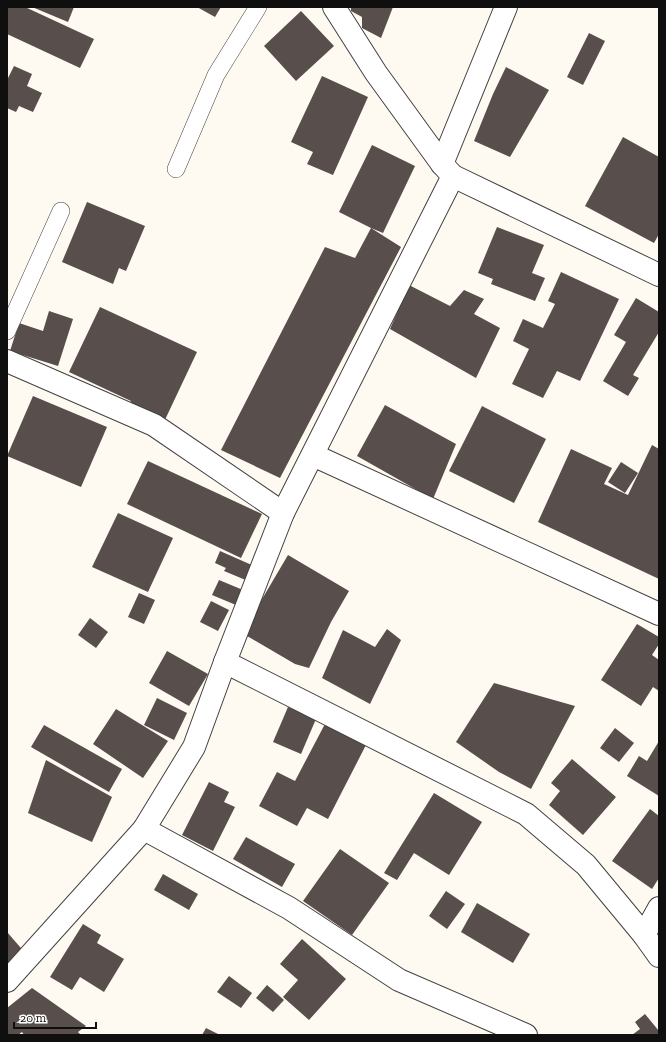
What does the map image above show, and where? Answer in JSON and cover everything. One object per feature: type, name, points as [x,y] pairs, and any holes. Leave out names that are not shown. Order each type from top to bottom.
[{"type":"street","points":[[334,7],[376,73],[448,170],[659,275]]},
{"type":"street","points":[[7,981],[144,830],[194,747],[225,662],[283,513],[313,455],[448,170],[506,7]]},
{"type":"street","points":[[7,360],[154,425],[283,513]]},
{"type":"street","points":[[313,455],[659,614]]},
{"type":"street","points":[[225,662],[526,814],[586,865],[644,935],[659,956]]},
{"type":"street","points":[[144,830],[289,908],[398,980],[526,1035]]},
{"type":"street","points":[[644,935],[659,908]]},
{"type":"lane","points":[[176,169],[216,75],[258,7]]},
{"type":"lane","points":[[7,330],[61,211]]},
{"type":"building","points":[[7,7],[25,7],[94,39],[80,68],[7,34]]},
{"type":"building","points":[[32,7],[74,7],[68,22]]},
{"type":"building","points":[[197,7],[221,7],[215,17]]},
{"type":"building","points":[[351,7],[393,7],[381,38],[362,28],[362,17],[351,11]]},
{"type":"building","points":[[301,11],[334,46],[296,81],[264,46]]},
{"type":"building","points":[[589,33],[605,41],[583,85],[567,77]]},
{"type":"building","points":[[14,66],[32,74],[27,86],[42,93],[33,112],[19,106],[16,112],[7,108],[7,80]]},
{"type":"building","points":[[506,67],[549,90],[510,157],[474,141],[493,94]]},
{"type":"building","points":[[322,76],[368,97],[333,175],[307,164],[313,152],[291,142]]},
{"type":"building","points":[[623,137],[659,157],[659,234],[654,243],[585,206]]},
{"type":"building","points":[[372,145],[415,166],[383,233],[339,212]]},
{"type":"building","points":[[87,202],[145,226],[126,271],[119,268],[113,284],[62,262]]},
{"type":"building","points":[[497,227],[544,245],[532,273],[545,278],[535,301],[491,284],[493,279],[478,273]]},
{"type":"building","points":[[371,228],[401,247],[280,478],[221,450],[325,247],[355,258]]},
{"type":"building","points":[[561,272],[619,299],[580,381],[557,371],[543,398],[512,384],[529,349],[513,341],[523,319],[543,328],[555,304],[548,301]]},
{"type":"building","points":[[409,285],[450,306],[464,290],[484,299],[474,314],[500,328],[476,378],[390,329]]},
{"type":"building","points":[[636,298],[659,312],[659,332],[633,375],[639,378],[628,396],[603,381],[626,342],[614,335]]},
{"type":"building","points":[[100,307],[197,352],[163,424],[128,408],[131,401],[69,372]]},
{"type":"building","points":[[49,311],[73,319],[58,366],[10,351],[19,323],[43,331]]},
{"type":"building","points":[[33,396],[107,427],[81,487],[7,456]]},
{"type":"building","points":[[385,405],[456,444],[433,499],[357,456]]},
{"type":"building","points":[[482,406],[546,439],[514,503],[449,471]]},
{"type":"building","points":[[652,445],[659,449],[659,579],[538,522],[571,449],[612,468],[604,484],[628,495]]},
{"type":"building","points":[[148,461],[262,514],[241,558],[127,504]]},
{"type":"building","points":[[621,462],[638,473],[625,493],[608,482]]},
{"type":"building","points":[[118,513],[173,538],[148,592],[92,567]]},
{"type":"building","points":[[220,551],[254,566],[248,581],[224,571],[226,568],[215,563]]},
{"type":"building","points":[[288,555],[349,591],[331,622],[309,668],[295,664],[242,633]]},
{"type":"building","points":[[219,580],[243,590],[236,605],[212,595]]},
{"type":"building","points":[[139,593],[155,600],[144,624],[128,617]]},
{"type":"building","points":[[211,601],[229,610],[218,631],[200,622]]},
{"type":"building","points":[[90,618],[108,632],[96,648],[78,635]]},
{"type":"building","points":[[637,624],[659,637],[659,644],[652,655],[659,660],[659,691],[653,687],[641,706],[601,680]]},
{"type":"building","points":[[387,629],[401,640],[370,704],[322,678],[343,630],[375,647]]},
{"type":"building","points":[[167,651],[208,674],[189,706],[149,683]]},
{"type":"building","points":[[494,683],[575,706],[531,789],[499,772],[456,742]]},
{"type":"building","points":[[157,698],[187,713],[174,740],[144,725]]},
{"type":"building","points":[[288,707],[316,719],[301,754],[273,742]]},
{"type":"building","points":[[116,709],[168,741],[143,778],[93,744]]},
{"type":"building","points":[[326,722],[367,743],[328,819],[307,808],[297,826],[259,806],[277,772],[295,781]]},
{"type":"building","points":[[44,725],[122,769],[109,792],[31,747]]},
{"type":"building","points":[[615,728],[634,743],[619,762],[600,748]]},
{"type":"building","points":[[659,741],[659,796],[627,776],[639,756],[647,761]]},
{"type":"building","points":[[572,759],[616,797],[583,835],[549,805],[560,791],[551,783]]},
{"type":"building","points":[[46,760],[112,797],[92,842],[28,813]]},
{"type":"building","points":[[209,782],[229,792],[224,802],[235,807],[213,851],[182,835]]},
{"type":"building","points":[[434,793],[482,822],[449,875],[414,853],[397,880],[384,873]]},
{"type":"building","points":[[650,809],[659,816],[659,878],[652,889],[612,861]]},
{"type":"building","points":[[246,837],[295,864],[282,887],[233,859]]},
{"type":"building","points":[[340,849],[389,883],[352,935],[303,901]]},
{"type":"building","points":[[163,874],[198,894],[189,910],[154,890]]},
{"type":"building","points":[[446,891],[465,904],[447,929],[429,916]]},
{"type":"building","points":[[477,903],[530,934],[513,963],[461,932]]},
{"type":"building","points":[[83,924],[101,935],[97,943],[124,959],[104,992],[80,977],[72,990],[50,977]]},
{"type":"building","points":[[7,932],[27,955],[7,973]]},
{"type":"building","points":[[302,939],[346,979],[309,1020],[283,997],[298,980],[280,964]]},
{"type":"building","points":[[229,976],[252,993],[241,1008],[217,992]]},
{"type":"building","points":[[267,985],[284,1000],[273,1012],[256,998]]},
{"type":"building","points":[[32,988],[86,1026],[78,1032],[81,1035],[24,1035],[22,1032],[18,1035],[7,1035],[7,1008]]},
{"type":"building","points":[[645,1014],[659,1031],[659,1035],[632,1035],[640,1029],[635,1022]]},
{"type":"building","points":[[206,1028],[220,1035],[202,1035]]}]
